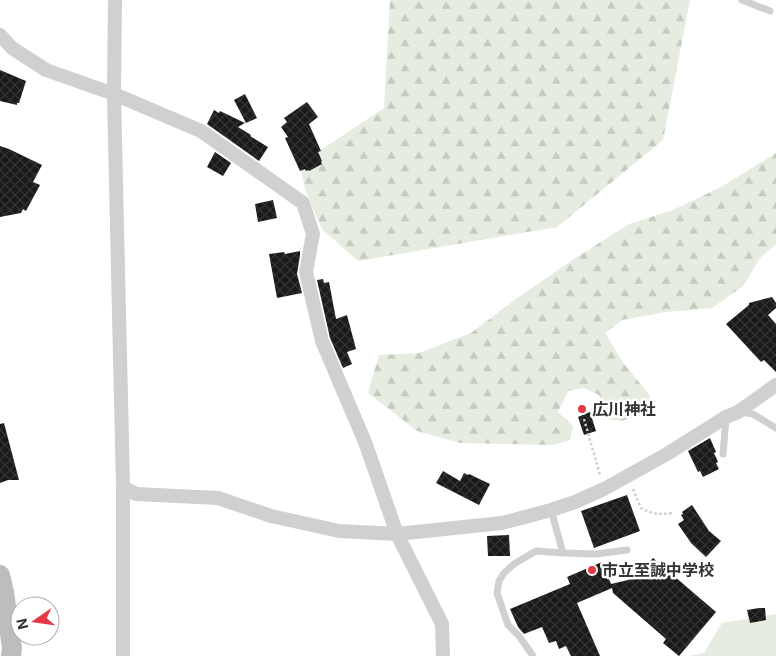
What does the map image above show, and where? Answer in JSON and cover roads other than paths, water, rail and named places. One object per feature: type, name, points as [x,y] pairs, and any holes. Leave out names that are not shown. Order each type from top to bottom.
[{"type":"main road","points":[[0,575],[12,648],[11,656]]},
{"type":"street","points":[[115,0],[114,94],[123,487],[124,656]]},
{"type":"street","points":[[0,34],[12,48],[46,70],[114,94],[200,131],[303,203],[313,234],[306,272],[322,341],[365,442],[397,534],[442,624],[443,656]]},
{"type":"street","points":[[123,487],[136,494],[218,498],[271,516],[339,530],[397,534],[502,523],[551,510],[604,489],[732,415],[776,386]]},
{"type":"lane","points":[[742,0],[770,11]]},
{"type":"lane","points":[[723,454],[732,415],[754,414],[776,428]]},
{"type":"lane","points":[[551,510],[563,553]]},
{"type":"lane","points":[[533,656],[519,636],[508,625],[497,593],[499,581],[504,573],[514,564],[536,551],[596,554],[627,550]]},
{"type":"place","name":"広川神社","points":[[582,409]]},
{"type":"place","name":"市立至誠中学校","points":[[592,570]]}]
